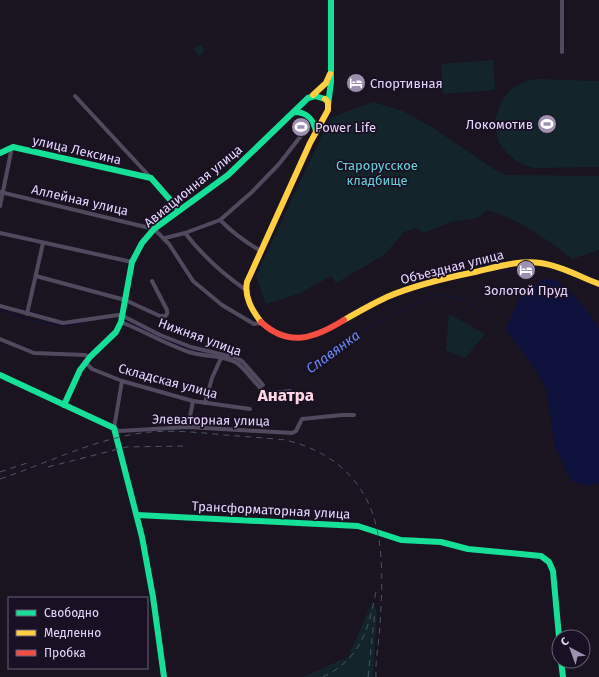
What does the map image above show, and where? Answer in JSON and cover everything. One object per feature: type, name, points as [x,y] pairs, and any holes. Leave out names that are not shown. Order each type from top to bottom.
[{"type":"main road","points":[[246,290],[250,276],[261,251],[316,131],[328,110],[332,82],[331,0]]},
{"type":"main road","points":[[316,131],[313,122],[304,108],[306,101],[329,79],[331,72]]},
{"type":"main road","points":[[314,95],[318,94],[324,97],[328,105]]},
{"type":"main road","name":"Авиационная улица","points":[[64,405],[85,362],[116,332],[122,319],[132,262],[138,249],[154,229],[228,175],[306,101]]},
{"type":"main road","points":[[294,112],[300,112],[316,118],[324,116]]},
{"type":"main road","name":"улица Лексина","points":[[0,152],[12,147],[151,178],[179,210]]},
{"type":"main road","name":"Объездная улица","points":[[246,290],[251,306],[261,323],[277,333],[296,338],[309,337],[328,329],[376,301],[412,287],[490,268],[527,262],[542,263],[599,284]]},
{"type":"main road","name":"Элеваторная улица","points":[[0,375],[114,428]]},
{"type":"main road","points":[[114,428],[147,558],[164,677]]},
{"type":"main road","name":"Трансформаторная улица","points":[[137,514],[358,526],[401,540],[443,542],[468,549],[541,556],[549,562],[553,571],[558,629]]},
{"type":"street","points":[[562,0],[562,52]]},
{"type":"street","name":"улица Лексина","points":[[75,96],[151,178]]},
{"type":"street","points":[[165,238],[185,233],[220,220],[252,192],[279,164],[304,132]]},
{"type":"street","points":[[0,206],[12,147]]},
{"type":"street","name":"Аллейная улица","points":[[2,192],[154,229]]},
{"type":"street","points":[[220,220],[241,240],[261,251]]},
{"type":"street","points":[[154,229],[165,238],[193,281],[222,305],[254,324],[261,323]]},
{"type":"street","points":[[0,233],[132,262]]},
{"type":"street","points":[[185,233],[199,250],[231,280],[246,290]]},
{"type":"street","points":[[27,314],[43,243]]},
{"type":"street","points":[[36,276],[125,300],[160,316],[165,316],[167,314],[167,310],[152,281]]},
{"type":"street","points":[[0,306],[63,323],[111,316],[122,319]]},
{"type":"street","name":"Нижняя улица","points":[[122,319],[168,345],[191,353],[232,360],[239,364],[267,394],[290,392]]},
{"type":"street","name":"Нижняя улица","points":[[122,319],[191,347],[237,358],[243,362],[263,385]]},
{"type":"street","points":[[0,339],[34,353],[85,355],[90,357]]},
{"type":"street","points":[[205,403],[213,374],[221,358]]},
{"type":"street","name":"Складская улица","points":[[85,362],[92,369],[122,381],[205,403],[250,409]]},
{"type":"street","points":[[114,428],[122,381]]},
{"type":"street","points":[[188,427],[193,400]]},
{"type":"street","name":"Элеваторная улица","points":[[114,428],[119,431],[188,427],[292,433],[296,431],[302,419],[342,414],[354,415]]},
{"type":"green space","points":[[200,44],[205,50],[199,56],[193,49]]},
{"type":"green space","points":[[493,60],[495,90],[443,94],[441,64]]},
{"type":"green space","name":"Локомотив","points":[[535,79],[599,81],[599,167],[533,168],[517,162],[506,152],[498,141],[495,121],[501,102],[510,90],[521,83]]},
{"type":"green space","name":"Старорусское кладбище","points":[[373,102],[403,111],[432,127],[495,170],[505,175],[599,176],[599,250],[572,259],[543,237],[521,224],[498,213],[487,210],[478,218],[451,222],[424,233],[416,228],[404,232],[384,255],[336,283],[331,276],[298,294],[266,304],[256,276],[330,118]]},
{"type":"green space","points":[[449,314],[485,334],[465,358],[446,350]]},
{"type":"green space","points":[[373,601],[377,612],[373,677],[303,677],[348,657]]},
{"type":"shaded area","points":[[545,279],[554,280],[566,288],[586,309],[599,328],[599,484],[588,486],[571,481],[555,446],[546,388],[532,364],[505,329],[522,293]]},
{"type":"waterway","name":"Славянка","points":[[283,390],[290,387],[314,363],[349,337],[434,295],[457,297],[483,313]]},
{"type":"waterway","name":"Славянка","points":[[0,310],[30,320],[64,326],[85,322]]},
{"type":"waterway","name":"Славянка","points":[[124,320],[147,331]]},
{"type":"waterway","name":"Славянка","points":[[151,334],[191,350],[207,353]]},
{"type":"waterway","name":"Славянка","points":[[261,386],[270,392]]},
{"type":"railway","points":[[0,479],[100,442],[145,432],[192,432],[280,439],[300,444],[326,456],[349,474],[358,486],[366,498],[376,526],[382,568],[376,677]]},
{"type":"railway","points":[[48,467],[126,447],[183,446]]},
{"type":"railway","points":[[0,472],[27,463]]},
{"type":"railway","points":[[323,677],[336,669],[356,650],[367,628],[377,587]]},
{"type":"railway","points":[[368,677],[375,611]]},
{"type":"traffic: fast","points":[[328,105],[331,82],[331,0]]},
{"type":"traffic: fast","points":[[64,405],[80,370],[90,357],[116,332],[121,322],[132,262],[142,243],[154,229],[228,175],[308,98],[315,96],[325,99]]},
{"type":"traffic: fast","points":[[294,112],[299,112],[309,117],[316,131]]},
{"type":"traffic: fast","points":[[0,153],[13,147],[151,178],[179,210]]},
{"type":"traffic: fast","points":[[0,375],[114,428],[142,537],[153,597],[164,677]]},
{"type":"traffic: fast","points":[[137,515],[358,526],[401,540],[441,542],[468,549],[541,556],[549,562],[553,571],[558,629]]},
{"type":"traffic: fast","points":[[562,669],[563,677]]},
{"type":"traffic: slow","points":[[313,95],[326,83],[330,74]]},
{"type":"traffic: slow","points":[[261,322],[248,298],[246,288],[247,282],[310,143],[328,110],[328,102],[325,99]]},
{"type":"traffic: slow","points":[[344,320],[381,300],[419,285],[516,263],[533,262],[549,264],[599,284]]},
{"type":"traffic: jam","points":[[261,322],[271,330],[282,335],[292,338],[302,338],[323,332],[344,320]]},
{"type":"place","name":"Спортивная","points":[[356,83]]},
{"type":"place","name":"Локомотив","points":[[547,124]]},
{"type":"place","name":"Power Life","points":[[301,127]]},
{"type":"place","name":"Золотой Пруд","points":[[526,270]]},
{"type":"district","name":"Анатра","points":[[286,395]]}]
